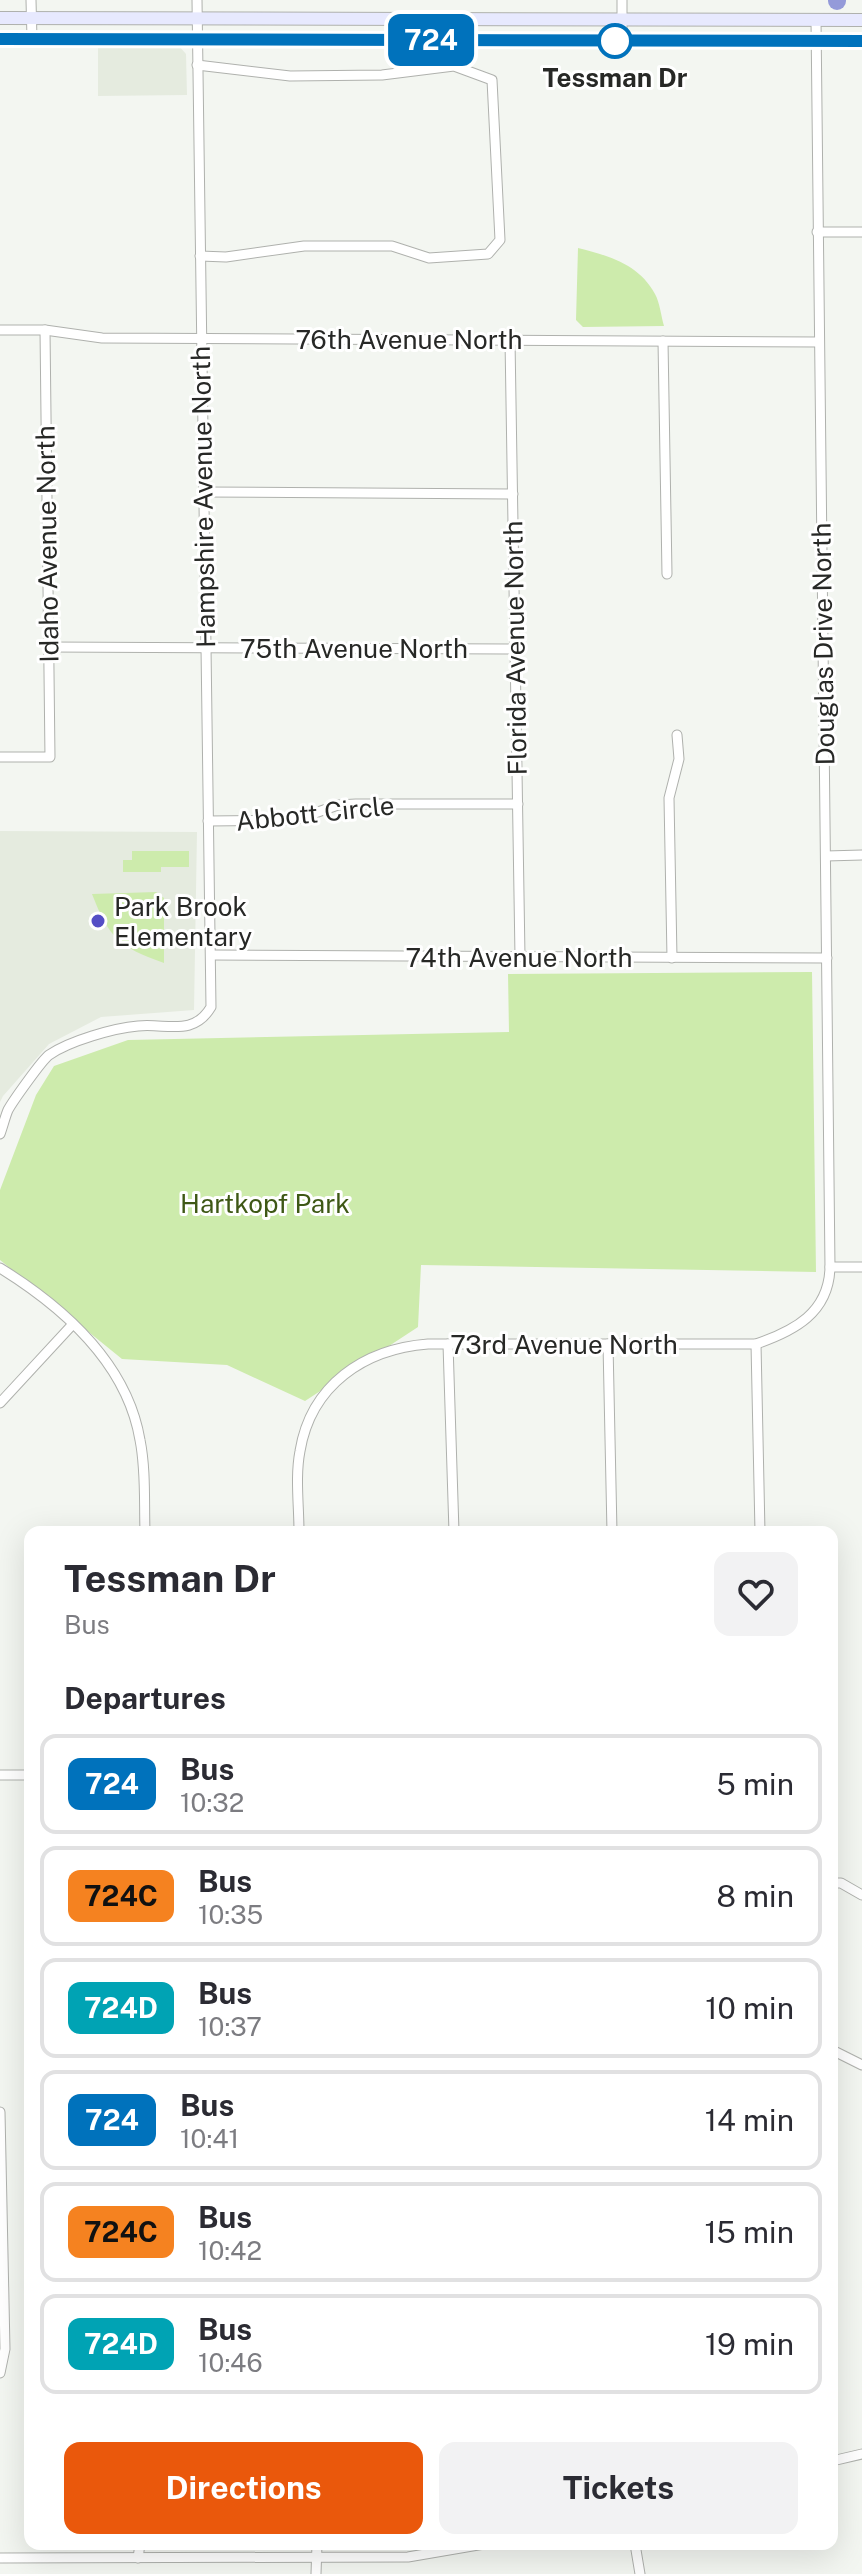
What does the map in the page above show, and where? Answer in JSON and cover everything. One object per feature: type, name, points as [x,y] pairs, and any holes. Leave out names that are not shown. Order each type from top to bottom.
[{"type":"main road","points":[[0,18],[862,20]]},
{"type":"main road","points":[[0,39],[862,41]]},
{"type":"street","points":[[31,0],[32,39]]},
{"type":"street","name":"Hampshire Avenue North","points":[[0,1134],[8,1110],[47,1056],[93,1036],[122,1028],[140,1025],[187,1027],[204,1018],[211,1007],[197,0]]},
{"type":"street","points":[[622,0],[622,41]]},
{"type":"street","name":"Douglas Drive North","points":[[816,20],[830,1267]]},
{"type":"street","points":[[197,65],[290,76],[382,75],[454,66],[492,80],[500,240],[488,254],[429,258],[392,246],[319,246],[226,257],[200,256]]},
{"type":"street","points":[[817,232],[862,232]]},
{"type":"street","name":"76th Avenue North","points":[[0,330],[45,330],[102,338],[819,342]]},
{"type":"street","name":"Idaho Avenue North","points":[[0,757],[50,757],[45,330]]},
{"type":"street","name":"Florida Avenue North","points":[[510,340],[520,956]]},
{"type":"street","points":[[663,341],[667,574]]},
{"type":"street","points":[[203,492],[513,494]]},
{"type":"street","name":"75th Avenue North","points":[[48,647],[516,649]]},
{"type":"street","points":[[672,958],[669,798],[679,759],[677,735]]},
{"type":"street","name":"Abbott Circle","points":[[208,821],[295,820],[338,805],[356,804],[518,804]]},
{"type":"street","points":[[826,856],[862,855]]},
{"type":"street","name":"74th Avenue North","points":[[211,955],[827,958]]},
{"type":"street","points":[[830,1267],[862,1267]]},
{"type":"street","name":"73rd Avenue North","points":[[299,1526],[298,1474],[305,1430],[328,1390],[344,1374],[383,1351],[406,1346],[448,1344],[756,1344],[797,1327],[810,1317],[821,1304],[827,1289],[830,1267]]},
{"type":"street","points":[[0,1268],[40,1295],[73,1324],[103,1357],[120,1382],[140,1439],[145,1526]]},
{"type":"street","points":[[0,1403],[73,1324]]},
{"type":"street","points":[[448,1344],[454,1526]]},
{"type":"street","points":[[608,1344],[612,1526]]},
{"type":"street","points":[[756,1344],[760,1526]]},
{"type":"street","points":[[0,1775],[24,1775]]},
{"type":"street","points":[[838,1883],[862,1895]]},
{"type":"street","points":[[838,2055],[862,2065]]},
{"type":"street","points":[[0,2112],[5,2349],[0,2373]]},
{"type":"street","points":[[838,2460],[862,2454]]},
{"type":"street","points":[[138,2558],[139,2550]]},
{"type":"street","points":[[316,2574],[317,2550]]},
{"type":"street","points":[[0,2558],[408,2557],[449,2550]]},
{"type":"street","points":[[636,2550],[640,2574]]},
{"type":"shaded area","points":[[98,45],[178,45],[186,54],[187,95],[98,96]]},
{"type":"shaded area","name":"Park Brook Elementary","points":[[0,831],[197,832],[194,1010],[101,1017],[49,1044],[0,1102]]},
{"type":"green space","points":[[578,248],[612,258],[641,275],[657,298],[664,326],[583,327],[576,320]]},
{"type":"green space","points":[[132,851],[189,851],[189,867],[161,867],[161,872],[123,872],[123,860],[132,860]]},
{"type":"green space","points":[[156,892],[164,898],[164,963],[136,952],[118,939],[104,921],[92,894]]},
{"type":"green space","name":"Hartkopf Park","points":[[812,972],[816,1272],[421,1265],[418,1327],[305,1401],[227,1365],[122,1359],[0,1260],[0,1190],[36,1095],[54,1066],[128,1040],[509,1032],[508,974]]},
{"type":"bus line","name":"724","points":[[0,39],[862,41]]},
{"type":"place","name":"Tessman Dr","points":[[615,41]]},
{"type":"place","name":"Park Brook Elementary","points":[[98,921]]}]
